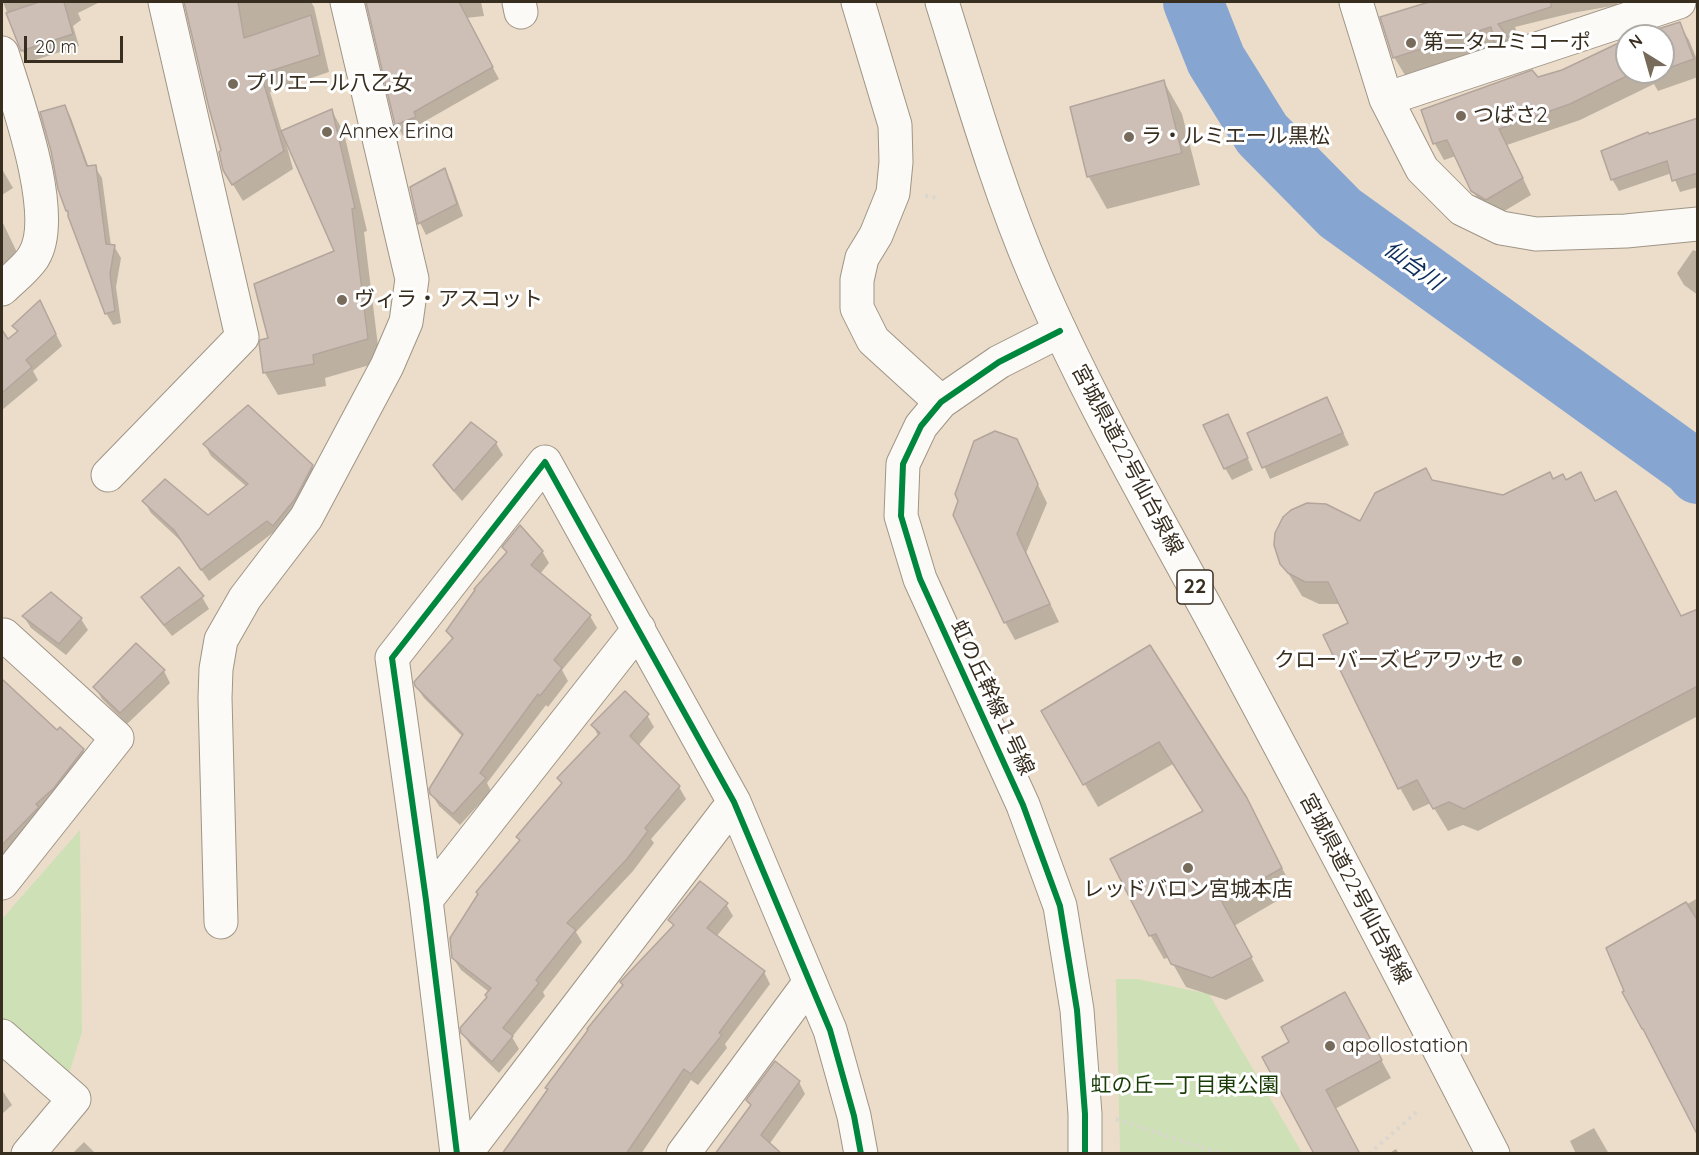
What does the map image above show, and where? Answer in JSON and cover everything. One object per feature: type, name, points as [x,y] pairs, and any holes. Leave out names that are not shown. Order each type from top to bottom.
[{"type":"street","points":[[108,475],[242,337],[165,2]]},
{"type":"street","points":[[221,922],[215,698],[216,669],[221,640],[245,598],[306,518],[387,366],[406,322],[409,306],[411,279],[347,2]]},
{"type":"street","points":[[858,2],[895,125],[896,162],[892,193],[876,235],[862,258],[857,279],[857,308],[873,340],[941,402]]},
{"type":"street","name":"宮城県道22号仙台泉線","points":[[942,2],[994,169],[1034,272],[1060,331],[1089,390],[1227,647],[1493,1154]]},
{"type":"street","points":[[1356,2],[1386,99],[1422,169],[1462,209],[1501,228],[1536,234],[1626,231],[1698,224]]},
{"type":"street","points":[[1386,99],[1679,2]]},
{"type":"street","points":[[2,53],[31,142],[43,226],[34,256],[2,289]]},
{"type":"street","name":"虹の丘幹線１号線","points":[[1060,331],[999,362],[941,402],[921,426],[903,464],[901,516],[920,579],[1023,805],[1060,906],[1077,1010],[1085,1114],[1085,1154]]},
{"type":"street","points":[[457,1154],[426,900],[392,658],[545,462],[734,802],[833,1041],[854,1116],[861,1154]]},
{"type":"street","points":[[426,900],[639,629]]},
{"type":"street","points":[[2,638],[4,635],[117,738],[2,883]]},
{"type":"street","points":[[465,1154],[734,802]]},
{"type":"street","points":[[683,1154],[810,982]]},
{"type":"street","points":[[2,1036],[74,1099],[28,1154]]},
{"type":"path","points":[[1369,1154],[1420,1109]]},
{"type":"path","points":[[1119,1119],[1221,1154]]},
{"type":"green space","points":[[80,830],[82,1032],[68,1077],[2,1022],[2,919]]},
{"type":"green space","name":"虹の丘一丁目東公園","points":[[1116,979],[1137,979],[1209,994],[1302,1153],[1120,1153]]},
{"type":"building","points":[[39,2],[64,2],[73,34],[21,51],[6,13]]},
{"type":"building","points":[[184,2],[238,2],[244,38],[311,15],[320,55],[261,74],[284,151],[232,185],[223,170],[219,152],[221,150]]},
{"type":"building","points":[[366,2],[459,2],[493,67],[414,112],[416,117],[395,125]]},
{"type":"building","points":[[1429,2],[1551,2],[1551,7],[1498,24],[1509,39],[1495,43],[1491,27],[1393,58],[1380,17]]},
{"type":"building","points":[[1680,22],[1694,59],[1675,66],[1675,24]]},
{"type":"building","points":[[1615,45],[1615,82],[1570,104],[1499,129],[1523,178],[1486,200],[1471,191],[1447,140],[1433,144],[1421,110],[1532,70],[1538,77],[1562,70]]},
{"type":"building","name":"ラ・ルミエール黒松","points":[[1164,80],[1182,153],[1087,177],[1070,107]]},
{"type":"building","points":[[65,105],[87,166],[96,165],[106,244],[115,245],[110,274],[115,311],[105,314],[58,189],[51,151],[40,112]]},
{"type":"building","points":[[332,109],[355,208],[352,209],[368,339],[313,355],[314,364],[263,373],[259,343],[260,340],[268,338],[254,284],[334,251],[281,131]]},
{"type":"building","points":[[1698,118],[1698,173],[1672,181],[1667,161],[1611,180],[1601,151],[1648,132],[1649,134]]},
{"type":"building","points":[[445,168],[457,204],[418,224],[410,187]]},
{"type":"building","points":[[40,300],[56,334],[26,360],[32,367],[2,393],[2,330],[8,339],[18,331],[12,326]]},
{"type":"building","points":[[1327,397],[1343,433],[1262,468],[1247,433]]},
{"type":"building","points":[[248,405],[313,465],[295,499],[273,526],[267,521],[201,570],[174,530],[142,501],[165,479],[208,515],[248,484],[203,444]]},
{"type":"building","points":[[1228,414],[1248,458],[1224,469],[1203,425]]},
{"type":"building","points":[[471,422],[497,442],[454,491],[433,465]]},
{"type":"building","points":[[995,431],[1017,439],[1038,484],[1017,534],[1050,604],[1004,623],[953,515],[958,501],[955,494],[974,441]]},
{"type":"building","name":"クローバーズピアワッセ","points":[[1426,468],[1432,480],[1503,495],[1550,472],[1553,479],[1563,474],[1566,480],[1581,472],[1595,501],[1616,491],[1681,616],[1698,609],[1698,686],[1464,809],[1449,802],[1433,809],[1417,780],[1398,789],[1323,635],[1348,623],[1328,582],[1305,582],[1288,573],[1280,564],[1274,545],[1275,533],[1283,517],[1291,510],[1307,503],[1326,504],[1360,521],[1375,493]]},
{"type":"building","points":[[520,525],[543,551],[531,565],[591,615],[554,660],[562,668],[540,696],[538,694],[480,773],[486,778],[453,814],[430,794],[429,789],[463,734],[415,686],[414,682],[453,638],[446,631],[474,589],[507,552],[502,547]]},
{"type":"building","points":[[179,567],[204,596],[164,625],[141,597]]},
{"type":"building","points":[[51,592],[82,618],[59,644],[22,616]]},
{"type":"building","points":[[136,643],[165,670],[120,713],[93,687]]},
{"type":"building","points":[[1150,645],[1247,798],[1282,868],[1222,902],[1252,957],[1212,978],[1171,964],[1156,934],[1149,936],[1110,859],[1203,811],[1159,742],[1083,785],[1041,711]]},
{"type":"building","points":[[2,679],[57,730],[60,727],[84,749],[54,788],[36,804],[39,807],[2,845]]},
{"type":"building","points":[[625,691],[649,714],[630,736],[680,786],[645,828],[648,831],[627,859],[567,923],[576,930],[536,980],[539,983],[503,1028],[513,1036],[492,1062],[461,1033],[460,1028],[487,997],[485,995],[491,988],[452,958],[450,938],[478,894],[476,892],[520,840],[516,837],[562,783],[557,778],[600,733],[591,725]]},
{"type":"building","points":[[700,881],[728,903],[707,928],[765,971],[719,1033],[722,1035],[691,1074],[684,1069],[626,1154],[502,1154],[587,1029],[623,985],[620,982],[674,925],[668,920]]},
{"type":"building","points":[[1686,902],[1698,921],[1698,1136],[1622,992],[1624,991],[1606,948]]},
{"type":"building","points":[[1345,992],[1382,1060],[1326,1090],[1360,1154],[1314,1154],[1262,1057],[1289,1042],[1281,1027]]},
{"type":"building","points":[[775,1061],[800,1081],[761,1135],[782,1154],[715,1154],[751,1105],[746,1100]]},
{"type":"waterway","name":"仙台川","points":[[1193,2],[1216,60],[1262,134],[1340,213],[1691,466],[1698,474]]},
{"type":"cycle path","points":[[1060,331],[999,362],[941,402],[921,426],[903,464],[901,516],[920,579],[1023,805],[1060,906],[1077,1010],[1085,1114],[1085,1154]]},
{"type":"cycle path","points":[[457,1154],[426,900],[392,658],[545,462],[734,802],[830,1030],[854,1116],[861,1154]]},
{"type":"place","name":"第二タユミコーポ","points":[[1411,43]]},
{"type":"place","name":"プリエール八乙女","points":[[233,84]]},
{"type":"place","name":"つばさ2","points":[[1461,116]]},
{"type":"place","name":"Annex Erina","points":[[327,132]]},
{"type":"place","name":"ラ・ルミエール黒松","points":[[1129,137]]},
{"type":"place","name":"ヴィラ・アスコット","points":[[342,300]]},
{"type":"place","name":"クローバーズピアワッセ","points":[[1517,661]]},
{"type":"place","name":"レッドバロン宮城本店","points":[[1188,868]]},
{"type":"place","name":"apollostation","points":[[1330,1046]]}]
